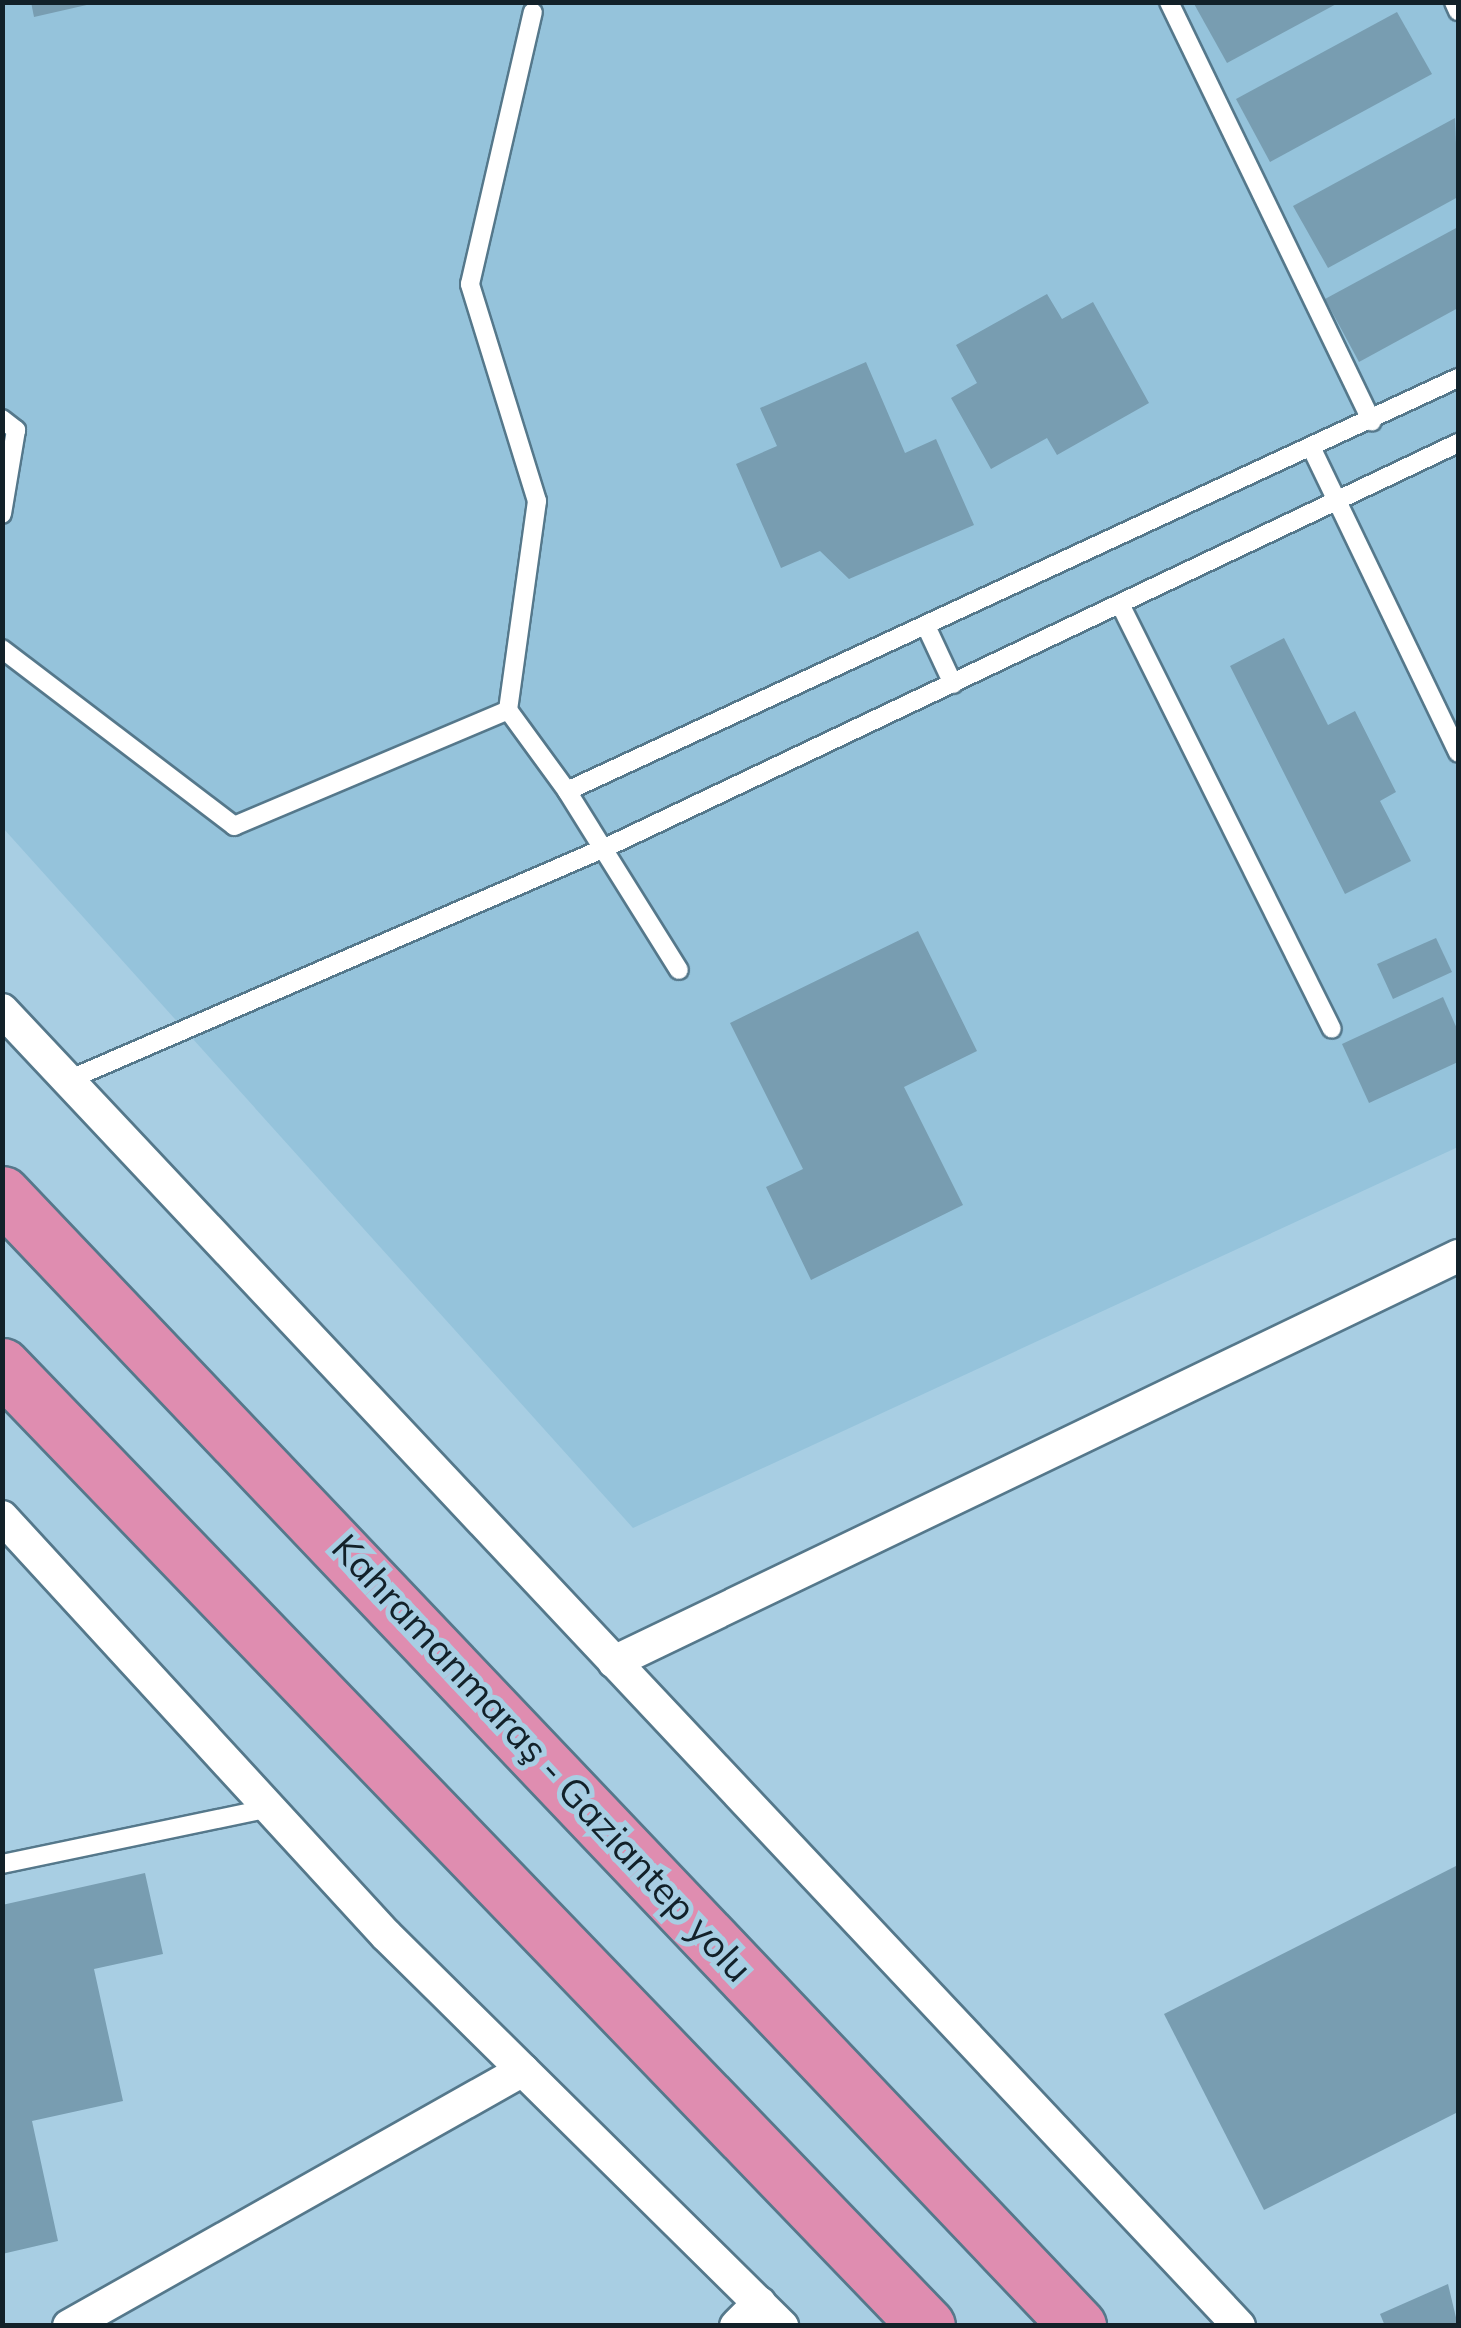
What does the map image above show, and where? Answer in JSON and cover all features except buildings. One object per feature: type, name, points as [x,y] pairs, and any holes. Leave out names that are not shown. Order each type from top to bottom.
[{"type":"highway","name":"Kahramanmaraş - Gaziantep yolu","points":[[2,1194],[1078,2326]]},
{"type":"highway","points":[[2,1366],[927,2326]]},
{"type":"street","points":[[2,1010],[1238,2326]]},
{"type":"street","points":[[614,1662],[1458,1256]]},
{"type":"street","points":[[2,1517],[270,1808],[759,2318]]},
{"type":"street","points":[[68,2326],[523,2070]]},
{"type":"lane","points":[[1169,2],[1372,422]]},
{"type":"lane","points":[[1454,2],[1458,11]]},
{"type":"lane","points":[[533,12],[470,284],[537,500],[508,710],[609,846],[679,970]]},
{"type":"lane","points":[[567,791],[1372,422],[1458,378]]},
{"type":"lane","points":[[2,419],[16,430],[2,514]]},
{"type":"lane","points":[[66,1081],[609,846],[1122,608],[1458,443]]},
{"type":"lane","points":[[1312,449],[1342,499],[1458,753]]},
{"type":"lane","points":[[1122,608],[1332,1029]]},
{"type":"lane","points":[[926,626],[953,684]]},
{"type":"lane","points":[[2,649],[234,826],[508,710]]},
{"type":"lane","points":[[2,1864],[270,1808]]},
{"type":"shaded area","points":[[2,3],[1458,3],[1458,1147],[633,1528],[3,828]]}]
